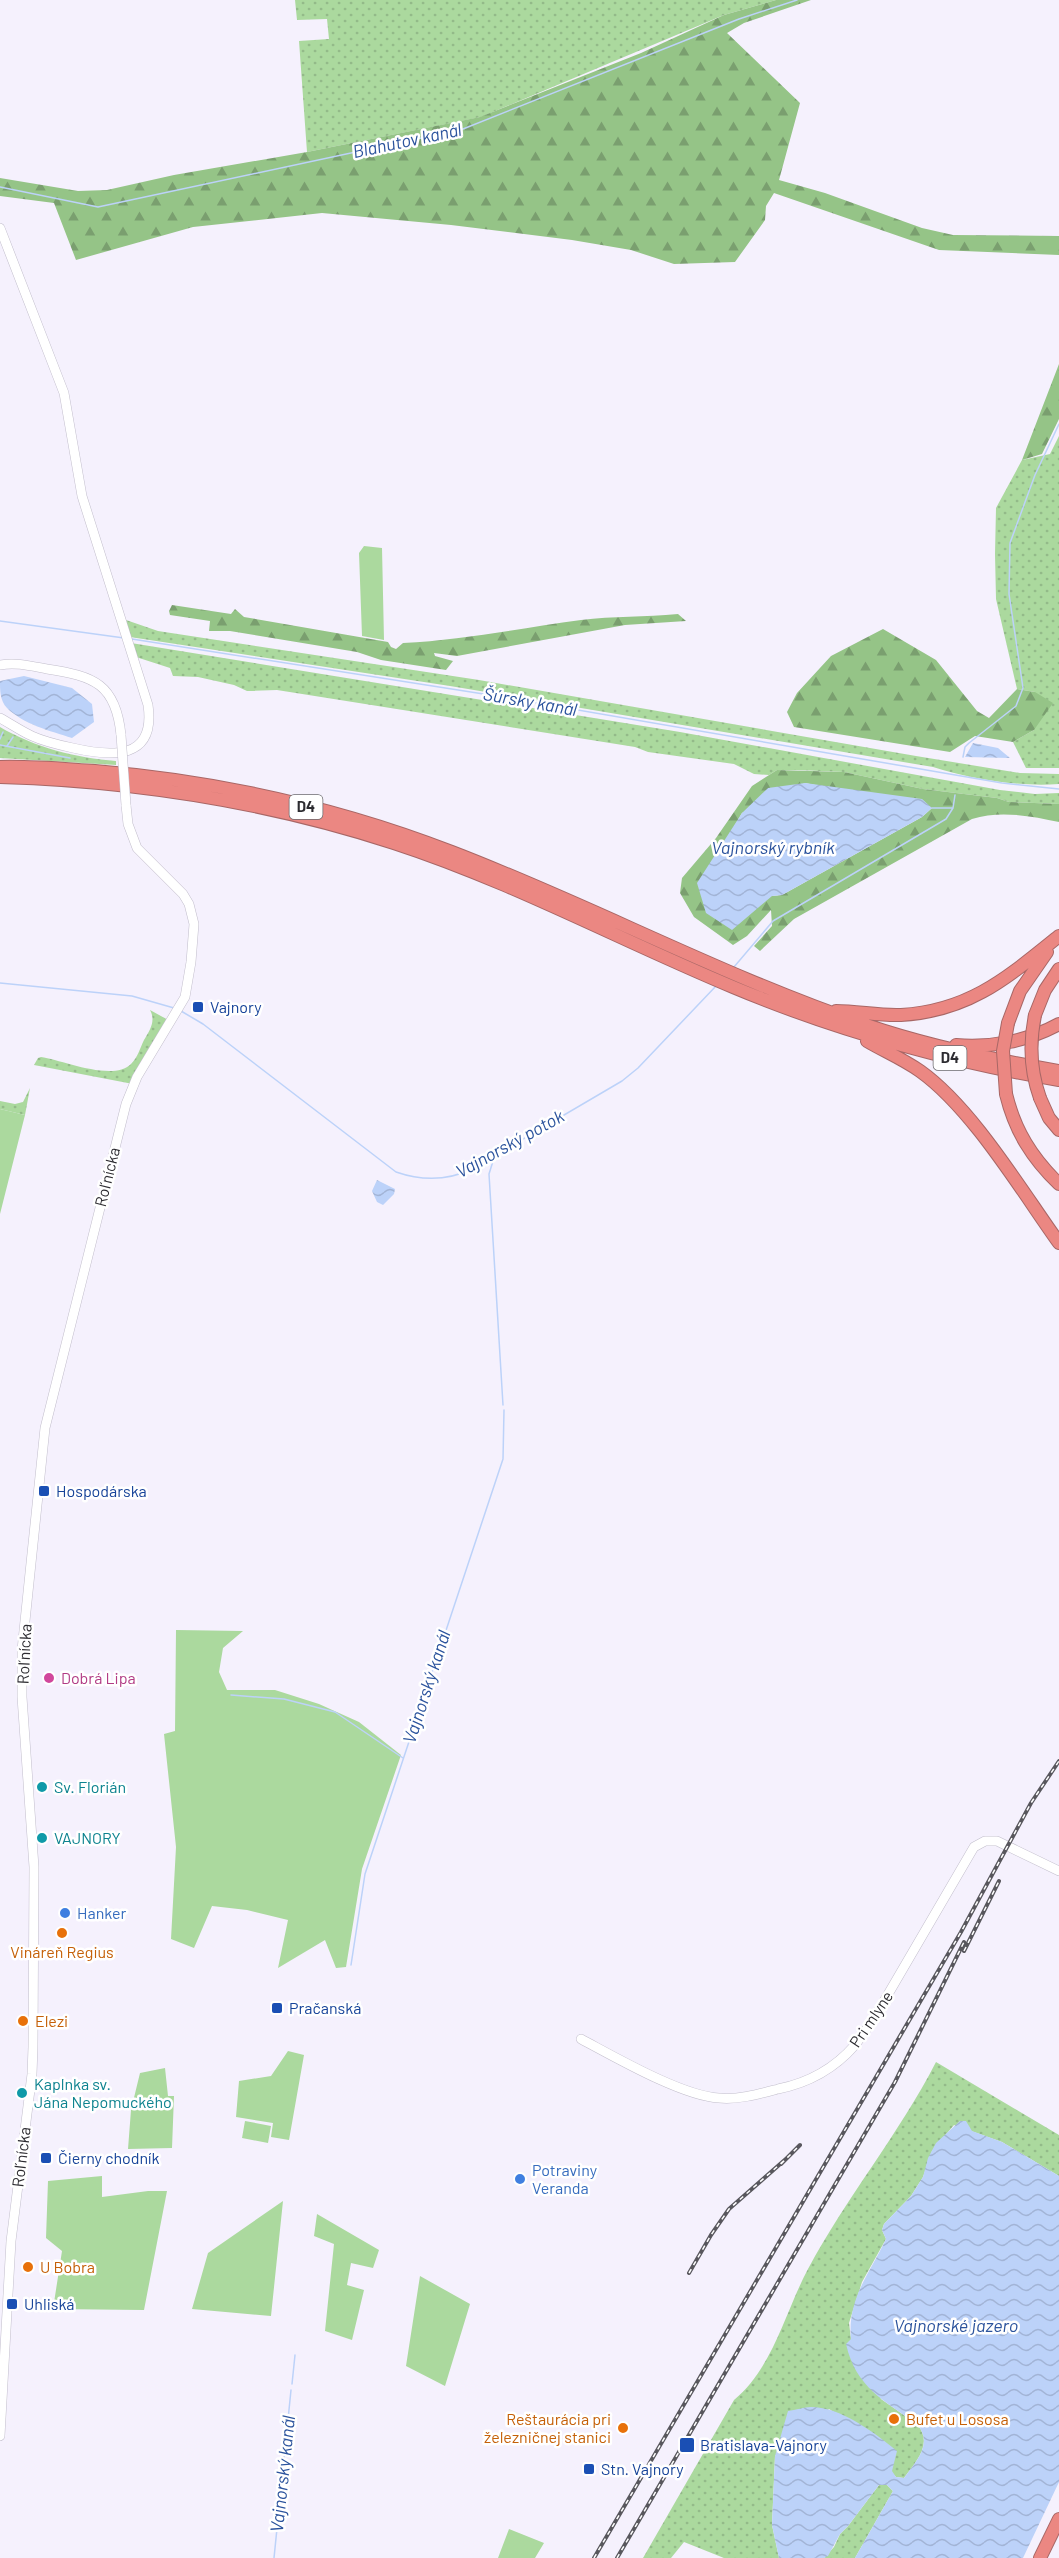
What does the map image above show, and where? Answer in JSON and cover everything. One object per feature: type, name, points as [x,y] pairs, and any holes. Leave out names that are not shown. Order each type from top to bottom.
[{"type":"highway","name":"D4","points":[[0,767],[53,768],[156,777],[278,799],[337,814],[452,852],[842,1028],[968,1063],[1059,1080]]},
{"type":"highway","name":"D4","points":[[0,777],[53,778],[155,787],[233,801],[337,825],[417,851],[496,881],[716,973]]},
{"type":"highway","points":[[826,1011],[900,1015],[949,1007],[993,988],[1059,937]]},
{"type":"highway","points":[[1059,937],[1020,991],[1008,1023],[1003,1051],[1006,1094],[1022,1139],[1044,1169],[1059,1184]]},
{"type":"highway","points":[[1059,969],[1045,990],[1035,1015],[1031,1039],[1031,1063],[1040,1098],[1049,1118],[1059,1130]]},
{"type":"highway","name":"D4","points":[[738,983],[916,1041],[1059,1071]]},
{"type":"highway","points":[[916,1041],[982,1045],[1017,1040],[1059,1024]]},
{"type":"highway","points":[[842,1028],[919,1071],[944,1091],[979,1132],[1059,1243]]},
{"type":"highway","points":[[1022,1190],[1059,1228]]},
{"type":"highway","points":[[1040,2558],[1059,2519]]},
{"type":"street","points":[[0,228],[67,401],[82,496],[148,705],[150,718],[146,734],[132,750],[124,753],[104,754],[53,744],[34,737],[0,718]]},
{"type":"street","name":"Roľnícka","points":[[0,2436],[8,2327],[11,2241],[33,2053],[34,1867],[22,1697],[22,1650],[45,1428],[126,1104],[144,1064],[186,994],[191,962],[192,914],[183,894],[137,848],[128,824],[119,718],[112,698],[97,682],[73,673],[2,665]]},
{"type":"street","name":"Pri mlyne","points":[[581,2039],[680,2087],[711,2097],[733,2098],[795,2085],[818,2075],[834,2064],[849,2052],[862,2036],[974,1847],[985,1841],[996,1841],[1059,1871]]},
{"type":"green space","points":[[295,0],[776,0],[724,15],[481,117],[307,152],[299,41],[329,39],[327,19],[297,20]]},
{"type":"green space","points":[[776,0],[811,0],[744,23],[727,33],[800,103],[779,180],[825,193],[922,228],[953,235],[1059,236],[1059,255],[939,250],[774,193],[766,206],[765,220],[735,262],[674,264],[631,250],[572,240],[451,225],[322,213],[193,227],[76,260],[54,203],[0,196],[0,178],[78,191],[107,190],[174,175],[307,152],[480,117],[641,53],[724,15]]},
{"type":"green space","points":[[1059,364],[1059,419],[1042,454],[1022,460]]},
{"type":"green space","points":[[1059,436],[1059,768],[1026,768],[1013,742],[1034,730],[1035,692],[1017,689],[996,599],[996,508],[1022,460],[1050,454]]},
{"type":"green space","points":[[364,546],[382,548],[384,640],[362,636],[359,553]]},
{"type":"green space","points":[[172,605],[231,614],[235,609],[244,617],[388,642],[396,649],[403,643],[470,637],[593,619],[678,614],[686,621],[625,625],[457,656],[434,653],[435,656],[453,661],[446,670],[381,660],[357,652],[230,631],[209,631],[210,621],[170,615]]},
{"type":"green space","points":[[126,620],[158,631],[479,680],[1020,773],[1059,774],[1059,784],[995,781],[933,767],[450,686],[130,637]]},
{"type":"green space","points":[[883,629],[936,660],[977,711],[989,718],[1017,689],[1035,692],[1053,703],[1034,730],[1013,742],[975,736],[950,752],[794,727],[787,712],[797,693],[831,656]]},
{"type":"green space","points":[[131,643],[680,732],[1000,790],[1035,794],[1059,793],[1059,804],[1009,802],[997,798],[923,789],[844,772],[777,770],[769,775],[754,774],[734,764],[648,752],[635,747],[277,690],[247,691],[234,685],[198,677],[173,676],[170,668],[136,657]]},
{"type":"green space","points":[[0,727],[41,746],[86,757],[116,761],[116,765],[0,758]]},
{"type":"green space","points":[[777,770],[844,772],[923,789],[997,798],[1009,802],[1059,804],[1059,822],[1004,814],[972,819],[794,919],[760,951],[754,946],[772,926],[771,910],[747,936],[733,945],[694,917],[680,893],[682,878],[716,838],[752,786]],"holes":[[[805,783],[932,808],[922,817],[782,895],[772,896],[723,846],[742,813]]]},
{"type":"green space","points":[[150,1010],[170,1021],[133,1084],[34,1065],[41,1057],[100,1070],[123,1069],[131,1064],[150,1029],[152,1018]]},
{"type":"green space","points":[[30,1088],[25,1115],[0,1109],[0,1101],[15,1104],[23,1102]]},
{"type":"green space","points":[[0,1109],[25,1115],[0,1214]]},
{"type":"green space","points":[[176,1630],[243,1631],[223,1648],[219,1672],[227,1690],[275,1690],[319,1704],[359,1722],[401,1755],[362,1869],[346,1967],[336,1968],[325,1940],[278,1968],[288,1920],[247,1910],[212,1906],[194,1948],[171,1939],[176,1847],[164,1734],[175,1731]]},
{"type":"green space","points":[[288,2051],[304,2055],[289,2140],[271,2137],[273,2123],[236,2117],[239,2081],[271,2076]]},
{"type":"green space","points":[[936,2062],[1059,2135],[1059,2176],[1002,2142],[954,2125],[932,2151],[923,2177],[911,2196],[884,2224],[882,2230],[886,2239],[862,2282],[849,2323],[851,2339],[881,2399],[918,2425],[922,2432],[923,2446],[918,2459],[904,2478],[896,2477],[841,2416],[829,2409],[775,2456],[772,2525],[779,2558],[724,2558],[684,2542],[671,2558],[643,2558],[734,2400],[759,2372],[777,2339],[808,2269],[906,2115]]},
{"type":"green space","points":[[165,2068],[168,2096],[174,2096],[172,2148],[128,2149],[131,2110],[140,2073]]},
{"type":"green space","points":[[245,2121],[271,2126],[268,2143],[242,2138]]},
{"type":"green space","points":[[102,2176],[102,2197],[167,2191],[144,2310],[53,2309],[62,2251],[46,2238],[48,2181]]},
{"type":"green space","points":[[283,2201],[271,2316],[192,2309],[208,2253]]},
{"type":"green space","points":[[317,2214],[379,2250],[373,2268],[351,2263],[347,2285],[364,2290],[352,2340],[325,2331],[334,2244],[314,2236]]},
{"type":"green space","points":[[420,2276],[470,2304],[445,2386],[406,2366]]},
{"type":"green space","points":[[879,2485],[887,2485],[893,2491],[855,2558],[824,2558],[834,2547],[840,2534]]},
{"type":"green space","points":[[509,2529],[544,2543],[535,2558],[498,2558]]},
{"type":"water","points":[[24,676],[72,688],[92,704],[94,722],[72,738],[37,726],[13,714],[3,702],[0,681]]},
{"type":"water","points":[[973,743],[998,748],[1010,758],[965,757]]},
{"type":"water","name":"Vajnorský rybník","points":[[805,783],[922,799],[932,808],[922,817],[782,895],[772,896],[732,930],[706,913],[697,883],[742,813],[768,788]]},
{"type":"water","points":[[377,1180],[395,1189],[394,1194],[383,1205],[377,1202],[372,1191]]},
{"type":"water","name":"Vajnorské jazero","points":[[960,2121],[966,2121],[972,2131],[1002,2142],[1059,2176],[1059,2482],[1023,2558],[855,2558],[893,2491],[887,2485],[879,2485],[840,2534],[828,2556],[824,2558],[779,2558],[772,2525],[775,2456],[788,2411],[808,2407],[822,2408],[857,2422],[897,2451],[892,2471],[896,2477],[904,2478],[921,2453],[924,2439],[918,2425],[883,2400],[864,2382],[857,2372],[846,2344],[851,2339],[856,2299],[886,2239],[882,2230],[884,2224],[911,2196],[923,2177],[928,2158],[936,2143]]},
{"type":"waterway","name":"Blahutov kanál","points":[[0,187],[98,207],[463,129],[739,19],[797,0]]},
{"type":"waterway","name":"Vajnorský potok","points":[[963,757],[965,747],[969,743],[1016,706],[1023,688],[1009,594],[1010,543],[1035,475],[1059,424]]},
{"type":"waterway","name":"Šúrsky kanál","points":[[0,621],[124,638]]},
{"type":"waterway","name":"Šúrsky kanál","points":[[132,639],[490,695],[1002,783],[1059,789]]},
{"type":"waterway","points":[[0,739],[3,732]]},
{"type":"waterway","points":[[7,746],[13,737]]},
{"type":"waterway","points":[[0,745],[70,758]]},
{"type":"waterway","name":"Vajnorský potok","points":[[734,967],[773,921],[946,819],[953,808],[955,795]]},
{"type":"waterway","points":[[932,808],[953,808]]},
{"type":"waterway","name":"Vajnorský potok","points":[[0,983],[132,996],[174,1008]]},
{"type":"waterway","name":"Vajnorský potok","points":[[181,1011],[203,1024],[396,1172],[415,1177],[444,1178],[472,1169],[622,1081],[638,1068],[716,986]]},
{"type":"waterway","name":"Vajnorský kanál","points":[[494,1158],[489,1174],[503,1405]]},
{"type":"waterway","name":"Vajnorský kanál","points":[[351,1965],[365,1874],[503,1459],[504,1410]]},
{"type":"waterway","points":[[231,1695],[284,1699],[335,1712],[403,1758]]},
{"type":"waterway","name":"Vajnorský kanál","points":[[292,2384],[295,2355]]},
{"type":"waterway","name":"Vajnorský kanál","points":[[274,2558],[291,2390]]},
{"type":"railway","points":[[594,2558],[961,1932],[1031,1803],[1059,1761]]},
{"type":"railway","points":[[964,1951],[999,1881]]},
{"type":"railway","points":[[617,2558],[895,2082],[964,1942]]},
{"type":"railway","points":[[781,2164],[800,2145]]},
{"type":"railway","points":[[689,2273],[729,2209],[787,2158]]},
{"type":"place","name":"Vajnory","points":[[198,1007]]},
{"type":"place","name":"Hospodárska","points":[[44,1491]]},
{"type":"place","name":"Dobrá Lipa","points":[[49,1678]]},
{"type":"place","name":"Sv. Florián","points":[[42,1787]]},
{"type":"place","name":"VAJNORY","points":[[42,1838]]},
{"type":"place","name":"Hanker","points":[[65,1913]]},
{"type":"place","name":"Vináreň Regius","points":[[62,1933]]},
{"type":"place","name":"Pračanská","points":[[277,2008]]},
{"type":"place","name":"Elezi","points":[[23,2021]]},
{"type":"place","name":"Kaplnka sv. Jána Nepomuckého","points":[[22,2093]]},
{"type":"place","name":"Čierny chodník","points":[[46,2158]]},
{"type":"place","name":"Potraviny Veranda","points":[[520,2179]]},
{"type":"place","name":"U Bobra","points":[[28,2267]]},
{"type":"place","name":"Uhliská","points":[[12,2304]]},
{"type":"place","name":"Bufet u Lososa","points":[[894,2419]]},
{"type":"place","name":"Reštaurácia pri železničnej stanici","points":[[623,2428]]},
{"type":"place","name":"Bratislava-Vajnory","points":[[687,2445]]},
{"type":"place","name":"Stn. Vajnory","points":[[589,2469]]}]
